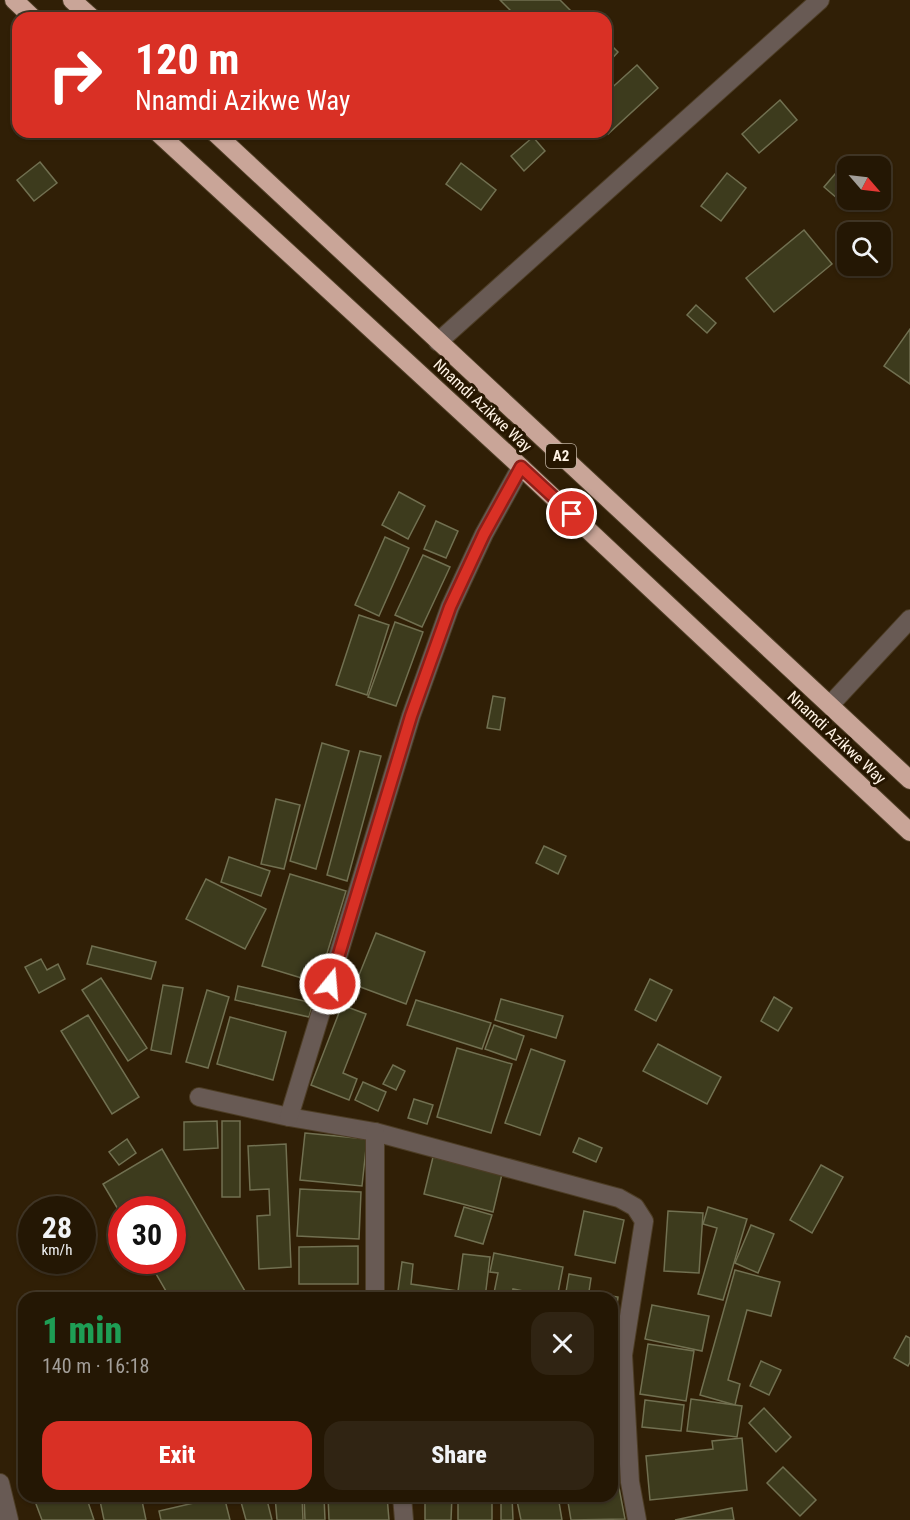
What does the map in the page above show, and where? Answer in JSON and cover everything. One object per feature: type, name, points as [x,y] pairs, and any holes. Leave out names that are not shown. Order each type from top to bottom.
[{"type":"highway","points":[[14,0],[27,12]]},
{"type":"highway","points":[[72,0],[85,12]]},
{"type":"highway","name":"Nnamdi Azikwe Way","points":[[164,138],[521,467],[910,832]]},
{"type":"highway","name":"Nnamdi Azikwe Way","points":[[220,138],[910,780]]},
{"type":"street","points":[[438,342],[820,0]]},
{"type":"street","points":[[289,1117],[411,716],[450,607],[484,534],[521,467]]},
{"type":"street","points":[[830,705],[910,619]]},
{"type":"street","points":[[200,1097],[289,1117],[375,1132],[619,1198],[634,1207],[644,1221],[618,1349]]},
{"type":"street","points":[[375,1132],[375,1292]]},
{"type":"street","points":[[618,1364],[630,1482],[637,1520]]},
{"type":"street","points":[[0,1483],[9,1520]]},
{"type":"street","points":[[402,1502],[404,1520]]},
{"type":"building","points":[[500,0],[560,0],[572,12],[512,12]]},
{"type":"building","points":[[612,46],[618,52],[612,58]]},
{"type":"building","points":[[637,65],[658,88],[612,130],[612,88]]},
{"type":"building","points":[[780,100],[797,120],[759,153],[742,134]]},
{"type":"building","points":[[532,138],[545,151],[524,171],[511,156]]},
{"type":"building","points":[[40,162],[57,183],[34,201],[17,180]]},
{"type":"building","points":[[461,163],[496,190],[481,210],[446,184]]},
{"type":"building","points":[[837,172],[837,198],[824,187]]},
{"type":"building","points":[[727,173],[746,188],[721,221],[701,206]]},
{"type":"building","points":[[804,230],[832,264],[774,312],[746,278]]},
{"type":"building","points":[[696,305],[716,323],[707,333],[687,315]]},
{"type":"building","points":[[910,329],[910,384],[884,366]]},
{"type":"building","points":[[399,492],[425,506],[408,539],[382,525]]},
{"type":"building","points":[[436,521],[458,531],[446,558],[424,549]]},
{"type":"building","points":[[385,537],[409,548],[379,616],[355,605]]},
{"type":"building","points":[[423,555],[450,567],[422,627],[395,615]]},
{"type":"building","points":[[359,615],[389,625],[367,695],[336,685]]},
{"type":"building","points":[[395,622],[423,632],[396,706],[368,697]]},
{"type":"building","points":[[493,696],[505,698],[500,730],[487,728]]},
{"type":"building","points":[[322,743],[349,751],[316,869],[290,861]]},
{"type":"building","points":[[360,751],[381,756],[347,881],[327,875]]},
{"type":"building","points":[[276,799],[300,805],[284,869],[261,864]]},
{"type":"building","points":[[544,846],[566,856],[558,874],[536,863]]},
{"type":"building","points":[[229,857],[270,871],[261,896],[221,882]]},
{"type":"building","points":[[290,874],[346,891],[318,983],[262,966]]},
{"type":"building","points":[[206,879],[266,909],[245,949],[186,919]]},
{"type":"building","points":[[376,933],[425,952],[406,1004],[355,985]]},
{"type":"building","points":[[92,946],[156,962],[151,979],[87,964]]},
{"type":"building","points":[[41,959],[47,970],[58,964],[65,979],[39,993],[25,967]]},
{"type":"building","points":[[101,978],[147,1048],[128,1061],[82,990]]},
{"type":"building","points":[[650,979],[672,990],[656,1021],[635,1010]]},
{"type":"building","points":[[163,985],[183,988],[171,1054],[151,1050]]},
{"type":"building","points":[[238,986],[313,1003],[309,1017],[235,1000]]},
{"type":"building","points":[[207,990],[229,997],[208,1068],[186,1062]]},
{"type":"building","points":[[774,997],[792,1008],[778,1031],[761,1021]]},
{"type":"building","points":[[501,999],[563,1016],[556,1038],[495,1020]]},
{"type":"building","points":[[416,1000],[491,1023],[482,1049],[407,1025]]},
{"type":"building","points":[[342,1005],[366,1014],[343,1073],[357,1079],[349,1100],[311,1085]]},
{"type":"building","points":[[88,1015],[139,1097],[112,1114],[61,1031]]},
{"type":"building","points":[[230,1017],[286,1032],[273,1080],[217,1064]]},
{"type":"building","points":[[494,1025],[524,1036],[516,1060],[485,1049]]},
{"type":"building","points":[[658,1044],[721,1077],[707,1104],[643,1071]]},
{"type":"building","points":[[457,1048],[512,1064],[491,1133],[437,1117]]},
{"type":"building","points":[[531,1049],[565,1061],[540,1135],[505,1123]]},
{"type":"building","points":[[393,1065],[405,1071],[396,1090],[383,1084]]},
{"type":"building","points":[[363,1082],[386,1092],[378,1111],[355,1100]]},
{"type":"building","points":[[414,1099],[433,1105],[427,1124],[408,1118]]},
{"type":"building","points":[[217,1121],[218,1148],[184,1150],[184,1122]]},
{"type":"building","points":[[222,1121],[240,1121],[240,1197],[222,1197]]},
{"type":"building","points":[[305,1133],[367,1139],[362,1186],[300,1180]]},
{"type":"building","points":[[579,1138],[602,1148],[596,1162],[573,1152]]},
{"type":"building","points":[[127,1139],[136,1153],[119,1165],[109,1152]]},
{"type":"building","points":[[286,1144],[291,1267],[259,1269],[257,1216],[270,1215],[269,1189],[250,1190],[248,1146]]},
{"type":"building","points":[[162,1149],[245,1291],[167,1292],[156,1274],[186,1274],[186,1196],[110,1196],[103,1184]]},
{"type":"building","points":[[433,1157],[502,1174],[493,1212],[424,1194]]},
{"type":"building","points":[[821,1165],[843,1177],[812,1233],[790,1220]]},
{"type":"building","points":[[300,1189],[361,1192],[359,1239],[297,1236]]},
{"type":"building","points":[[464,1207],[492,1215],[483,1244],[455,1236]]},
{"type":"building","points":[[708,1207],[747,1219],[723,1300],[698,1294],[717,1228],[703,1224]]},
{"type":"building","points":[[584,1211],[624,1220],[615,1263],[575,1255]]},
{"type":"building","points":[[668,1211],[703,1213],[699,1273],[664,1271]]},
{"type":"building","points":[[751,1225],[774,1234],[758,1273],[735,1263]]},
{"type":"building","points":[[358,1246],[358,1284],[299,1284],[299,1247]]},
{"type":"building","points":[[494,1253],[563,1267],[558,1292],[528,1292],[513,1289],[512,1292],[494,1292],[498,1273],[490,1272]]},
{"type":"building","points":[[463,1254],[490,1257],[486,1292],[398,1292],[402,1262],[413,1264],[411,1284],[458,1291]]},
{"type":"building","points":[[735,1270],[780,1282],[771,1316],[747,1310],[728,1380],[740,1384],[735,1405],[700,1395]]},
{"type":"building","points":[[569,1274],[591,1278],[589,1292],[566,1292]]},
{"type":"building","points":[[652,1305],[709,1316],[702,1351],[645,1339]]},
{"type":"building","points":[[906,1336],[910,1338],[908,1366],[894,1358]]},
{"type":"building","points":[[648,1344],[694,1351],[686,1401],[640,1394]]},
{"type":"building","points":[[761,1361],[781,1370],[769,1395],[750,1386]]},
{"type":"building","points":[[691,1399],[742,1406],[737,1437],[687,1431]]},
{"type":"building","points":[[645,1400],[684,1405],[681,1431],[642,1427]]},
{"type":"building","points":[[764,1408],[791,1437],[776,1452],[749,1423]]},
{"type":"building","points":[[742,1438],[747,1490],[650,1500],[646,1456],[713,1449],[712,1441]]},
{"type":"building","points":[[783,1467],[816,1500],[800,1516],[767,1483]]},
{"type":"building","points":[[618,1482],[625,1519],[571,1520],[568,1502],[618,1502]]},
{"type":"building","points":[[35,1502],[88,1502],[94,1520],[42,1520]]},
{"type":"building","points":[[100,1502],[142,1502],[146,1520],[104,1520]]},
{"type":"building","points":[[198,1502],[226,1502],[230,1520],[161,1520],[159,1511]]},
{"type":"building","points":[[241,1502],[268,1502],[272,1520],[246,1520]]},
{"type":"building","points":[[276,1502],[302,1502],[303,1520],[277,1520]]},
{"type":"building","points":[[304,1502],[324,1502],[325,1520],[305,1520]]},
{"type":"building","points":[[328,1502],[388,1502],[389,1520],[329,1520]]},
{"type":"building","points":[[425,1502],[452,1502],[451,1520],[425,1520]]},
{"type":"building","points":[[458,1502],[492,1502],[492,1520],[458,1520]]},
{"type":"building","points":[[501,1502],[512,1502],[513,1520],[501,1520]]},
{"type":"building","points":[[517,1502],[559,1502],[562,1520],[521,1520]]},
{"type":"building","points":[[732,1508],[734,1520],[675,1520]]},
{"type":"route","points":[[330,984],[411,716],[450,607],[484,534],[521,467],[572,514]]}]
